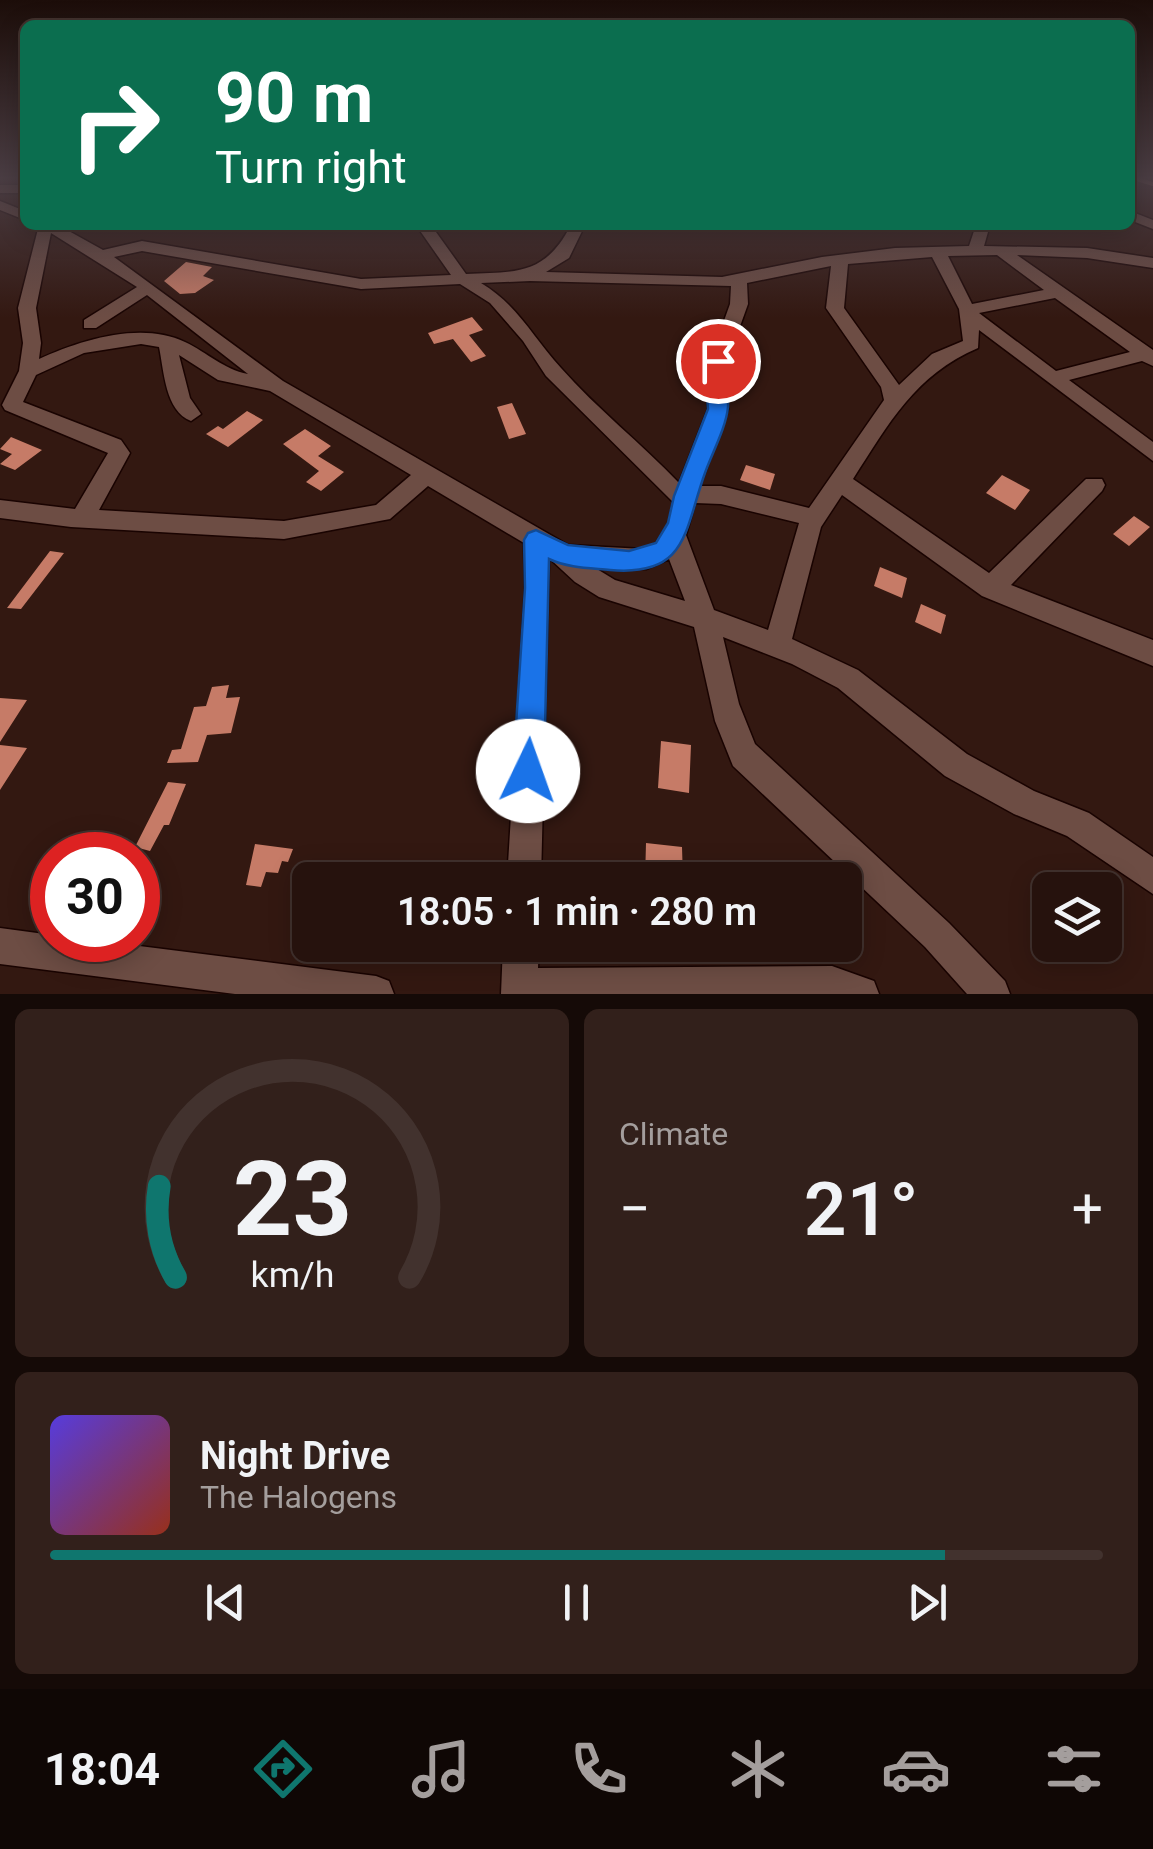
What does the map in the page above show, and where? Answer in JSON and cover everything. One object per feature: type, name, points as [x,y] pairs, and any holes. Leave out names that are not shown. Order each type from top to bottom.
[{"type":"street","points":[[44,230],[28,308],[32,343],[28,371],[12,406],[114,445],[118,453],[82,518]]},
{"type":"street","points":[[55,230],[148,288],[276,386],[564,555],[584,575],[608,589],[777,645],[848,679],[956,765],[1025,803],[1078,824],[1153,876]]},
{"type":"street","points":[[427,230],[461,278],[496,299],[530,338],[552,372],[634,449],[659,481],[675,494],[722,494],[814,518]]},
{"type":"street","points":[[496,299],[563,254],[575,230]]},
{"type":"street","points":[[975,252],[982,230]]},
{"type":"street","points":[[100,256],[142,246],[361,284],[528,276],[739,280],[840,260],[1001,250],[1088,252],[1153,263]]},
{"type":"street","points":[[1001,250],[1149,357]]},
{"type":"street","points":[[777,645],[814,518],[894,400],[938,358],[972,344],[967,310],[938,252]]},
{"type":"street","points":[[840,260],[835,308],[890,386],[894,400]]},
{"type":"street","points":[[564,555],[646,559],[657,556],[674,536],[718,409],[715,367],[738,304],[739,280]]},
{"type":"street","points":[[90,324],[148,288]]},
{"type":"street","points":[[967,310],[1060,292]]},
{"type":"street","points":[[967,310],[1153,453]]},
{"type":"street","points":[[28,371],[63,354],[104,342],[141,338],[167,342],[225,376],[276,386]]},
{"type":"street","points":[[167,342],[180,399],[192,414]]},
{"type":"street","points":[[1052,378],[1149,357]]},
{"type":"street","points":[[0,509],[82,518],[298,529],[382,513],[426,476]]},
{"type":"street","points":[[839,481],[990,588],[1153,653]]},
{"type":"street","points":[[990,588],[1094,485]]},
{"type":"street","points":[[674,536],[686,580],[704,619],[728,725],[744,755],[937,935],[992,994]]},
{"type":"street","points":[[525,862],[538,588],[536,540]]},
{"type":"street","points":[[0,946],[376,994]]},
{"type":"street","points":[[520,962],[519,990],[832,984],[861,994]]},
{"type":"building","points":[[186,262],[212,267],[203,276],[214,280],[195,293],[180,294],[164,281]]},
{"type":"building","points":[[472,317],[483,330],[469,335],[486,356],[471,362],[453,339],[434,344],[428,333]]},
{"type":"building","points":[[512,403],[526,434],[509,439],[497,407]]},
{"type":"building","points":[[247,411],[263,420],[228,447],[206,434],[218,426],[223,429]]},
{"type":"building","points":[[305,429],[331,446],[318,456],[344,472],[321,491],[306,482],[319,471],[283,444]]},
{"type":"building","points":[[11,437],[42,450],[15,470],[0,464],[12,454],[0,449]]},
{"type":"building","points":[[746,465],[775,474],[770,490],[740,480]]},
{"type":"building","points":[[1002,475],[1030,490],[1015,510],[986,493]]},
{"type":"building","points":[[1134,516],[1150,527],[1129,546],[1113,534]]},
{"type":"building","points":[[50,551],[64,553],[21,609],[7,608]]},
{"type":"building","points":[[880,567],[907,578],[902,598],[874,586]]},
{"type":"building","points":[[921,604],[946,615],[941,634],[915,622]]},
{"type":"building","points":[[229,685],[226,698],[240,697],[231,733],[207,735],[198,762],[167,763],[172,750],[181,749],[194,707],[206,706],[212,687]]},
{"type":"building","points":[[0,698],[27,700],[0,742]]},
{"type":"building","points":[[661,741],[691,745],[689,793],[658,788]]},
{"type":"building","points":[[0,745],[27,748],[0,790]]},
{"type":"building","points":[[168,782],[186,784],[169,825],[164,825],[160,832],[143,832]]},
{"type":"building","points":[[646,843],[682,847],[682,862],[645,862]]},
{"type":"building","points":[[255,844],[293,849],[278,873],[266,872],[261,887],[246,885]]},
{"type":"route","points":[[528,771],[538,588],[536,540],[564,555],[629,561],[657,556],[664,550],[680,525],[686,496],[718,409],[714,372],[718,361]]}]
